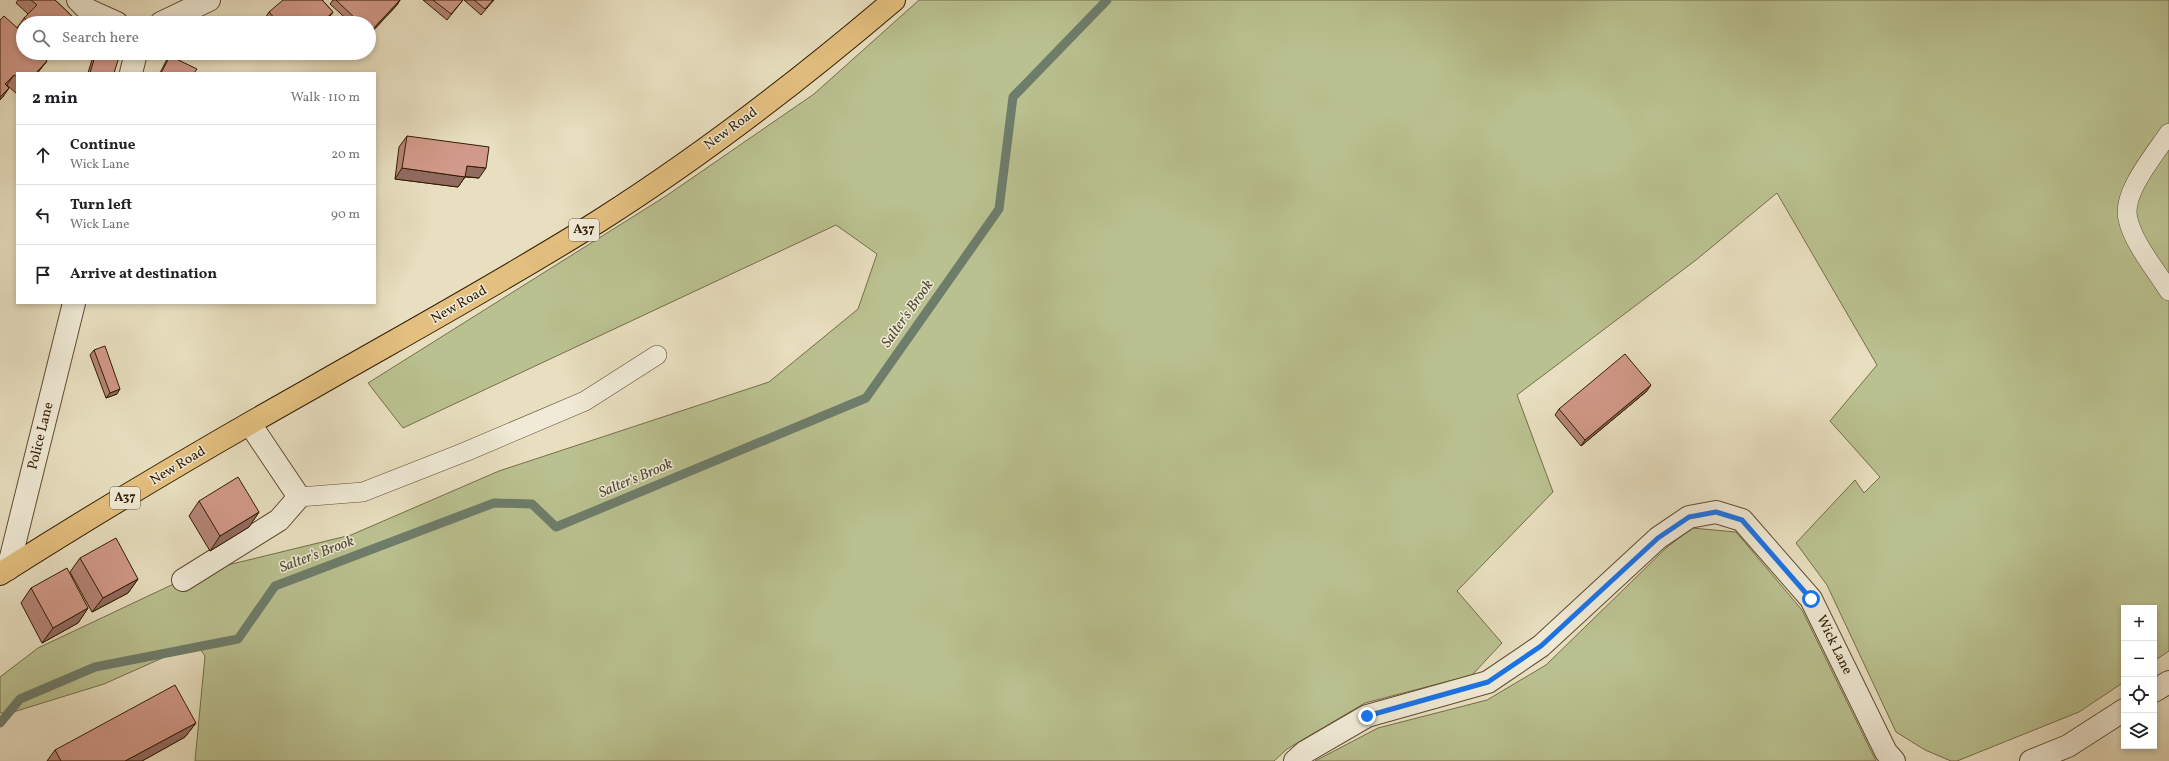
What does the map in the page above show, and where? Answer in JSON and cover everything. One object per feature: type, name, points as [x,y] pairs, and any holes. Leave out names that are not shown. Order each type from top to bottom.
[{"type":"highway","name":"New Road","points":[[4,572],[250,424],[455,308],[598,222],[650,188],[780,93],[894,0]]},
{"type":"street","points":[[78,0],[88,10],[101,16]]},
{"type":"street","points":[[176,16],[209,0]]},
{"type":"street","points":[[131,72],[134,60]]},
{"type":"street","name":"Police Lane","points":[[4,572],[74,304]]},
{"type":"street","points":[[183,580],[279,520],[299,497],[250,424]]},
{"type":"street","name":"Wick Lane","points":[[1295,761],[1305,752],[1367,716],[1488,682],[1541,646],[1658,538],[1689,517],[1716,512],[1742,520],[1811,599],[1880,739],[1894,761]]},
{"type":"street","points":[[2157,689],[2169,682]]},
{"type":"street","points":[[2031,761],[2068,746],[2121,712]]},
{"type":"lane","points":[[2169,133],[2132,192],[2127,206],[2127,219],[2133,234],[2169,291]]},
{"type":"lane","points":[[299,497],[362,492],[443,460],[585,401],[656,355]]},
{"type":"green space","points":[[919,0],[2169,0],[2169,651],[2157,659],[2157,605],[2121,605],[2121,684],[2079,712],[1957,761],[1951,761],[1925,750],[1896,732],[1827,585],[1796,543],[1855,480],[1864,493],[1880,477],[1830,421],[1877,365],[1777,193],[1696,260],[1517,395],[1553,492],[1457,591],[1502,643],[1472,675],[1365,703],[1287,749],[1274,761],[195,761],[205,656],[196,643],[104,684],[10,713],[0,713],[0,677],[38,648],[199,572],[351,535],[499,471],[769,382],[858,309],[877,254],[836,225],[403,428],[368,383],[666,196],[814,94]]},
{"type":"green space","points":[[1692,528],[1736,532],[1802,610],[1876,761],[1315,761],[1378,728],[1487,700],[1546,665],[1666,548]]},
{"type":"building","points":[[31,0],[55,0],[72,16],[26,16],[37,5]]},
{"type":"building","points":[[283,0],[322,0],[333,12],[329,16],[273,16],[269,12]]},
{"type":"building","points":[[336,0],[400,0],[376,26],[376,16],[353,16]]},
{"type":"building","points":[[433,0],[463,0],[451,14]]},
{"type":"building","points":[[474,0],[493,0],[485,9]]},
{"type":"building","points":[[4,16],[16,27],[16,60],[47,61],[37,72],[16,72],[16,76],[14,75],[5,84],[9,88],[0,97],[0,20]]},
{"type":"building","points":[[94,60],[118,60],[114,72],[90,72]]},
{"type":"building","points":[[168,60],[178,60],[197,69],[195,72],[162,72]]},
{"type":"building","points":[[407,136],[489,147],[486,168],[467,166],[465,177],[402,168]]},
{"type":"building","points":[[105,346],[120,389],[110,393],[94,350]]},
{"type":"building","points":[[1625,354],[1651,385],[1585,440],[1559,409]]},
{"type":"building","points":[[238,477],[259,512],[220,536],[199,501]]},
{"type":"building","points":[[116,538],[138,579],[103,598],[80,558]]},
{"type":"building","points":[[67,568],[88,608],[53,628],[31,588]]},
{"type":"building","points":[[175,685],[196,723],[125,761],[61,761],[55,750]]},
{"type":"waterway","name":"Salter's Brook","points":[[0,723],[20,699],[95,667],[238,639],[275,586],[494,503],[532,504],[556,527],[866,398],[999,209],[1013,97],[1107,0]]},
{"type":"route","points":[[1367,716],[1488,682],[1541,646],[1658,538],[1689,517],[1716,512],[1742,520],[1811,599]]}]
